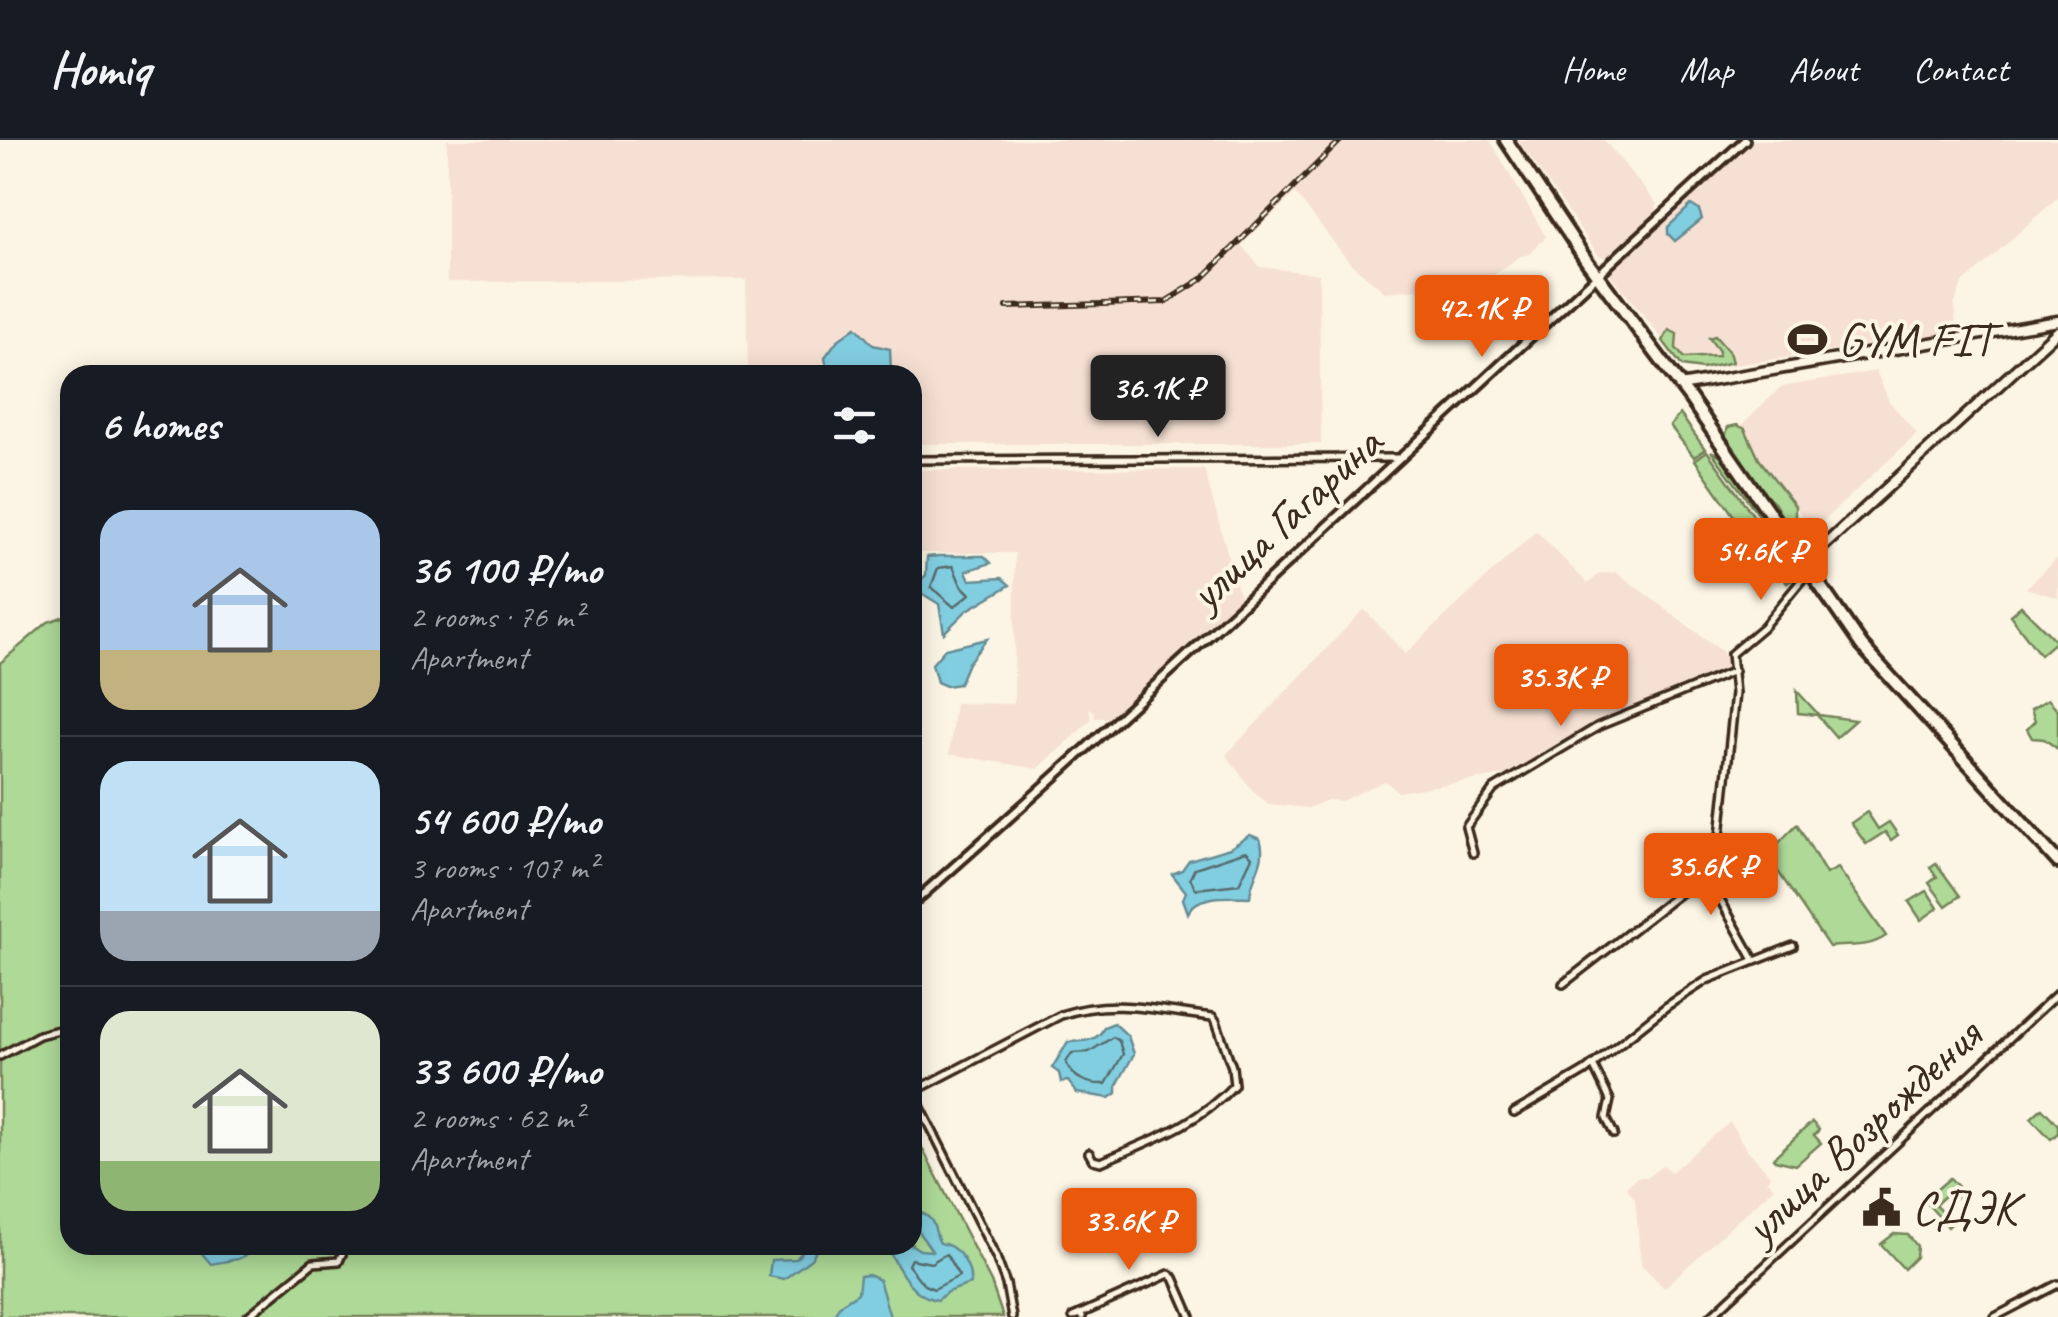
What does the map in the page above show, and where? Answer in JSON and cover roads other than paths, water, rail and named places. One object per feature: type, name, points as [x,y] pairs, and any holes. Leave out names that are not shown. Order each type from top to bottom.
[{"type":"main road","points":[[1506,140],[1596,274],[1872,657],[2058,862]]},
{"type":"main road","points":[[1680,386],[2058,321]]},
{"type":"main road","points":[[2030,326],[2042,332],[2041,348]]},
{"type":"main road","points":[[1806,568],[2058,331]]},
{"type":"main road","points":[[1693,404],[1695,390],[1702,380]]},
{"type":"street","name":"улица Гагарина","points":[[922,895],[1745,140]]},
{"type":"street","points":[[922,460],[1402,458]]},
{"type":"street","points":[[1754,960],[1716,891],[1735,692],[1731,654],[1768,622],[1806,568]]},
{"type":"street","points":[[1472,853],[1466,827],[1494,789],[1598,726],[1734,671]]},
{"type":"street","points":[[1563,984],[1716,865]]},
{"type":"street","points":[[1514,1113],[1594,1065],[1667,1006],[1707,980],[1793,946]]},
{"type":"street","name":"улица Возрождения","points":[[1710,1317],[2058,992]]},
{"type":"street","points":[[922,1086],[1086,1006],[1106,1004],[1213,1018],[1232,1067],[1234,1084],[1226,1094],[1190,1123],[1101,1162],[1092,1160],[1088,1153]]},
{"type":"street","points":[[0,1056],[39,1035],[60,1030]]},
{"type":"street","points":[[1594,1065],[1611,1103],[1606,1118],[1614,1134]]},
{"type":"street","points":[[922,1109],[996,1258],[1006,1284],[1009,1317]]},
{"type":"street","points":[[246,1317],[313,1263],[339,1261],[342,1255]]},
{"type":"street","points":[[1073,1317],[1168,1274],[1174,1278],[1191,1317]]},
{"type":"street","points":[[1996,1317],[2058,1284]]},
{"type":"water","points":[[1691,205],[1699,210],[1702,219],[1675,241],[1668,234],[1668,227]]},
{"type":"water","points":[[856,327],[873,345],[890,349],[891,365],[826,365],[825,357],[837,341]]},
{"type":"water","points":[[984,556],[991,563],[966,571],[970,580],[1002,578],[1010,585],[966,611],[944,633],[939,604],[922,594],[927,557]]},
{"type":"water","points":[[987,639],[968,663],[959,684],[946,686],[937,682],[932,664],[945,649]]},
{"type":"water","points":[[1250,835],[1260,839],[1262,855],[1250,897],[1207,899],[1188,913],[1183,899],[1186,892],[1172,874],[1182,870],[1189,860],[1230,848]]},
{"type":"water","points":[[1114,1023],[1128,1036],[1134,1054],[1117,1085],[1117,1093],[1110,1098],[1077,1093],[1068,1081],[1061,1082],[1059,1073],[1052,1068],[1068,1042],[1094,1038]]},
{"type":"water","points":[[922,1214],[932,1222],[940,1243],[962,1257],[969,1270],[970,1284],[947,1292],[938,1300],[928,1298],[912,1287],[891,1255],[922,1255],[922,1250],[932,1251],[922,1237]]},
{"type":"water","points":[[203,1255],[246,1255],[238,1259],[211,1264]]},
{"type":"water","points":[[799,1255],[813,1255],[784,1279],[769,1276],[771,1260],[796,1259]]},
{"type":"water","points":[[860,1276],[879,1280],[890,1317],[832,1317],[841,1304],[858,1293]]},
{"type":"railway","points":[[1007,307],[1165,302],[1202,279],[1341,140]]},
{"type":"place","name":"GYM FIT","points":[[1808,339]]},
{"type":"place","name":"СДЭК","points":[[1882,1208]]}]
